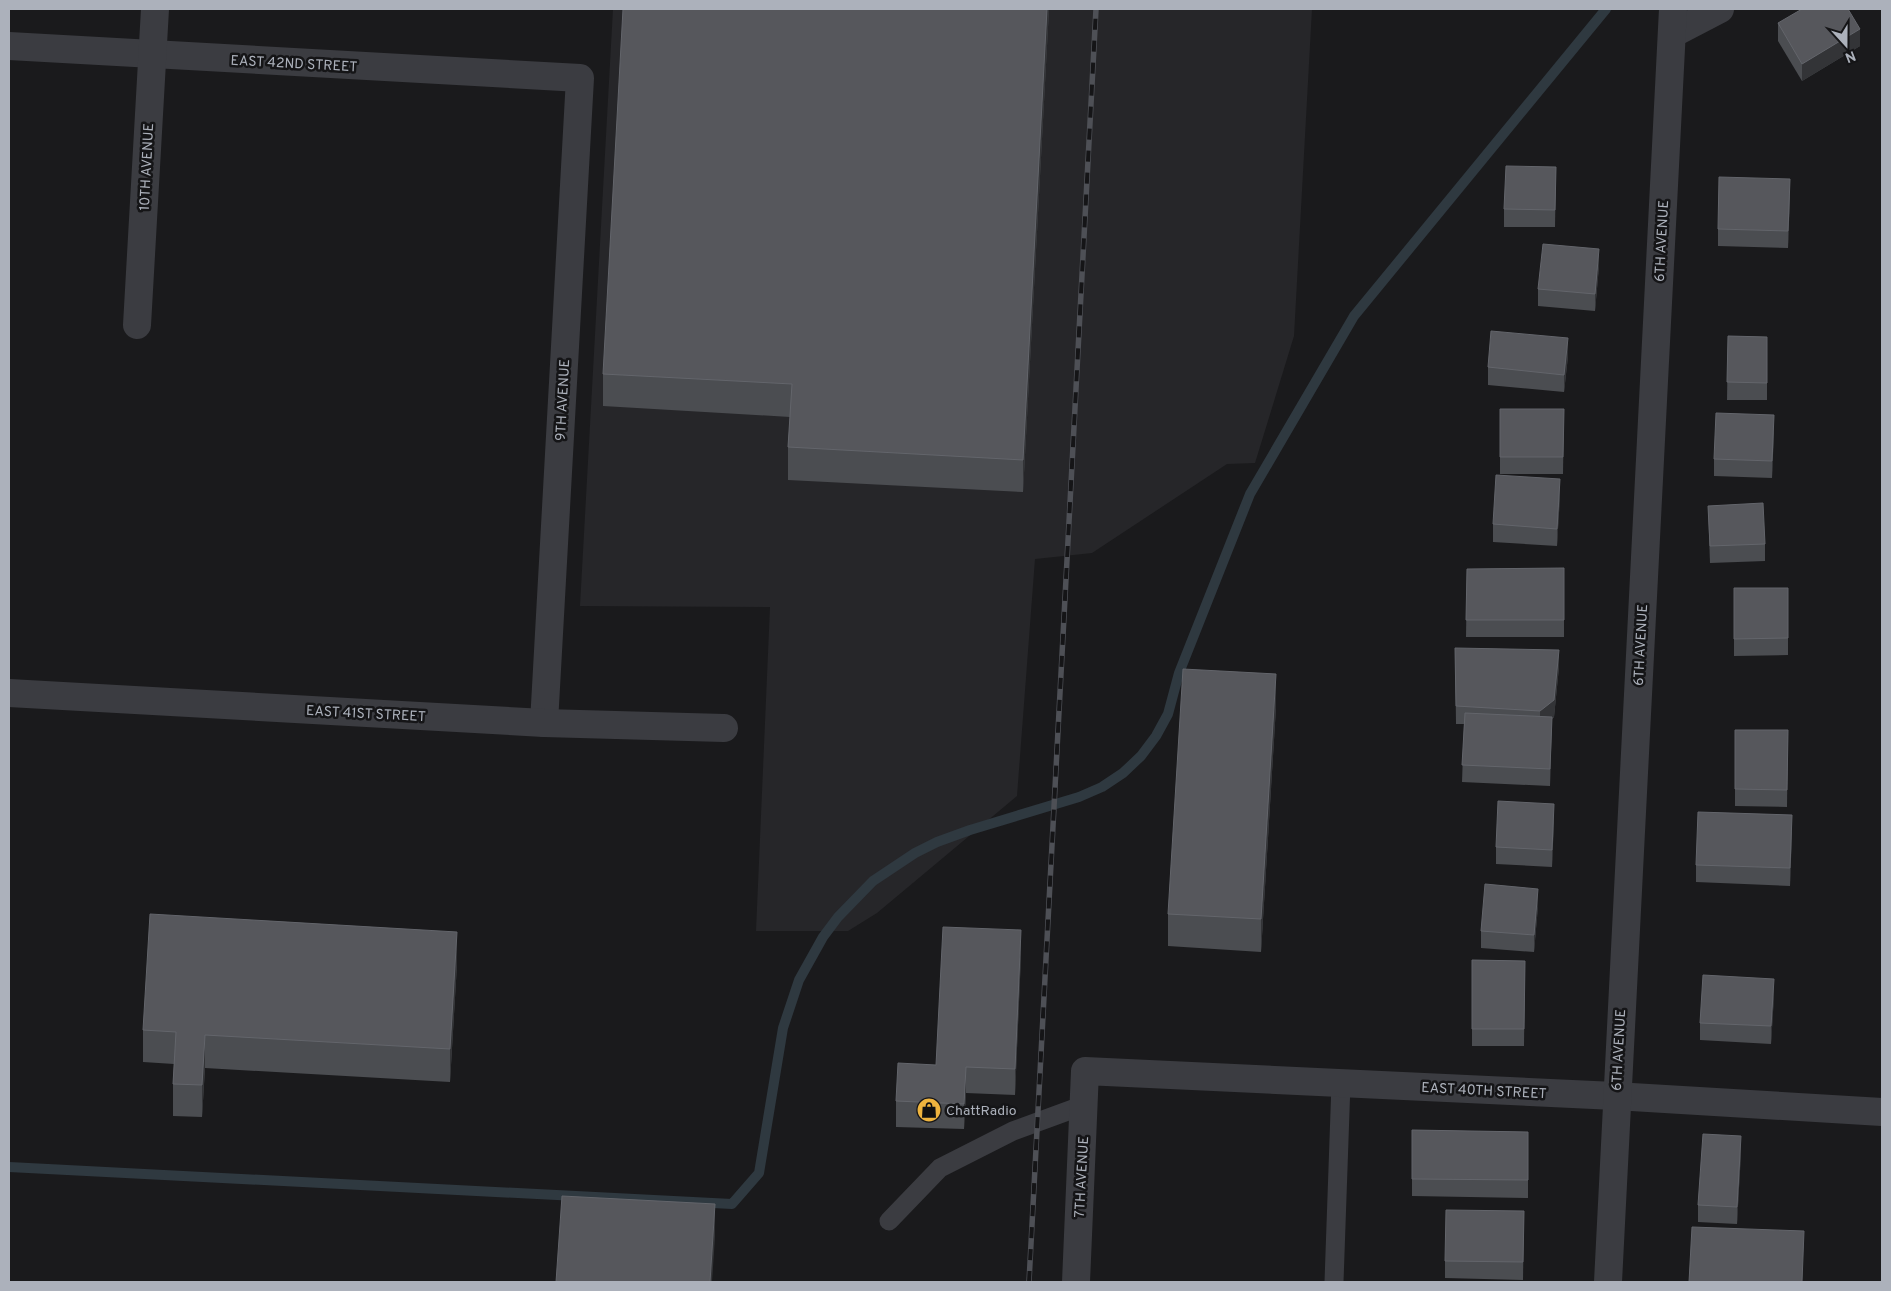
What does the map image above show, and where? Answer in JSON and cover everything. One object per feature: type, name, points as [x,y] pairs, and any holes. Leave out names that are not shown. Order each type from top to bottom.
[{"type":"street","name":"10TH AVENUE","points":[[137,326],[155,9]]},
{"type":"street","points":[[1673,21],[1720,9]]},
{"type":"street","name":"6TH AVENUE","points":[[1608,1282],[1615,1096],[1673,21]]},
{"type":"street","name":"EAST 42ND STREET","points":[[9,46],[580,78]]},
{"type":"street","name":"9TH AVENUE","points":[[544,723],[580,78]]},
{"type":"street","name":"EAST 41ST STREET","points":[[9,693],[544,723],[724,728]]},
{"type":"street","name":"EAST 40TH STREET","points":[[1085,1071],[1615,1096],[1882,1112]]},
{"type":"street","name":"7TH AVENUE","points":[[1076,1282],[1085,1071]]},
{"type":"lane","points":[[1334,1282],[1342,1083]]},
{"type":"lane","points":[[889,1221],[940,1168],[1013,1131],[1084,1105]]},
{"type":"shaded area","points":[[613,9],[1312,9],[1294,336],[1255,463],[1227,464],[1092,553],[1035,559],[1017,796],[877,913],[848,931],[756,931],[770,607],[580,606]]},
{"type":"building","points":[[623,9],[1047,9],[1023,460],[788,447],[792,384],[603,374]]},
{"type":"building","points":[[1802,9],[1848,9],[1860,29],[1802,64],[1778,23]]},
{"type":"building","points":[[1506,166],[1556,167],[1555,210],[1504,209]]},
{"type":"building","points":[[1719,177],[1790,179],[1788,231],[1718,229]]},
{"type":"building","points":[[1543,244],[1599,249],[1595,294],[1538,289]]},
{"type":"building","points":[[1491,331],[1568,338],[1564,375],[1488,367]]},
{"type":"building","points":[[1728,336],[1767,337],[1767,383],[1727,382]]},
{"type":"building","points":[[1500,409],[1564,409],[1563,457],[1500,457]]},
{"type":"building","points":[[1716,413],[1774,415],[1772,461],[1714,459]]},
{"type":"building","points":[[1496,475],[1560,479],[1557,529],[1493,524]]},
{"type":"building","points":[[1763,503],[1765,544],[1710,546],[1708,506]]},
{"type":"building","points":[[1564,568],[1564,620],[1466,620],[1467,569]]},
{"type":"building","points":[[1734,588],[1788,588],[1788,638],[1734,639]]},
{"type":"building","points":[[1455,648],[1559,650],[1554,700],[1540,711],[1456,706]]},
{"type":"building","points":[[1183,669],[1276,674],[1261,919],[1168,914]]},
{"type":"building","points":[[1465,713],[1552,717],[1550,769],[1462,765]]},
{"type":"building","points":[[1735,730],[1788,730],[1787,790],[1735,789]]},
{"type":"building","points":[[1498,801],[1554,804],[1552,850],[1496,847]]},
{"type":"building","points":[[1698,812],[1792,815],[1790,868],[1696,865]]},
{"type":"building","points":[[1485,884],[1538,889],[1534,935],[1481,931]]},
{"type":"building","points":[[150,914],[457,932],[450,1049],[205,1035],[202,1085],[173,1084],[176,1032],[143,1030]]},
{"type":"building","points":[[943,927],[1021,930],[1015,1069],[966,1067],[964,1104],[896,1101],[898,1063],[936,1065]]},
{"type":"building","points":[[1472,960],[1525,961],[1524,1029],[1472,1029]]},
{"type":"building","points":[[1703,975],[1774,979],[1771,1026],[1700,1023]]},
{"type":"building","points":[[1412,1130],[1528,1132],[1528,1180],[1412,1179]]},
{"type":"building","points":[[1703,1134],[1741,1136],[1737,1207],[1698,1205]]},
{"type":"building","points":[[562,1196],[715,1204],[710,1282],[556,1282]]},
{"type":"building","points":[[1446,1210],[1524,1211],[1523,1262],[1445,1261]]},
{"type":"building","points":[[1692,1227],[1804,1231],[1802,1282],[1689,1282]]},
{"type":"waterway","points":[[9,1167],[732,1204],[759,1173],[783,1028],[799,980],[823,937],[838,917],[873,881],[915,853],[937,842],[970,830],[1079,797],[1102,787],[1123,773],[1141,756],[1156,736],[1168,714],[1179,673],[1250,494],[1354,316],[1606,9]]},
{"type":"railway","points":[[1029,1282],[1096,9]]},
{"type":"place","name":"ChattRadio","points":[[929,1110]]}]
